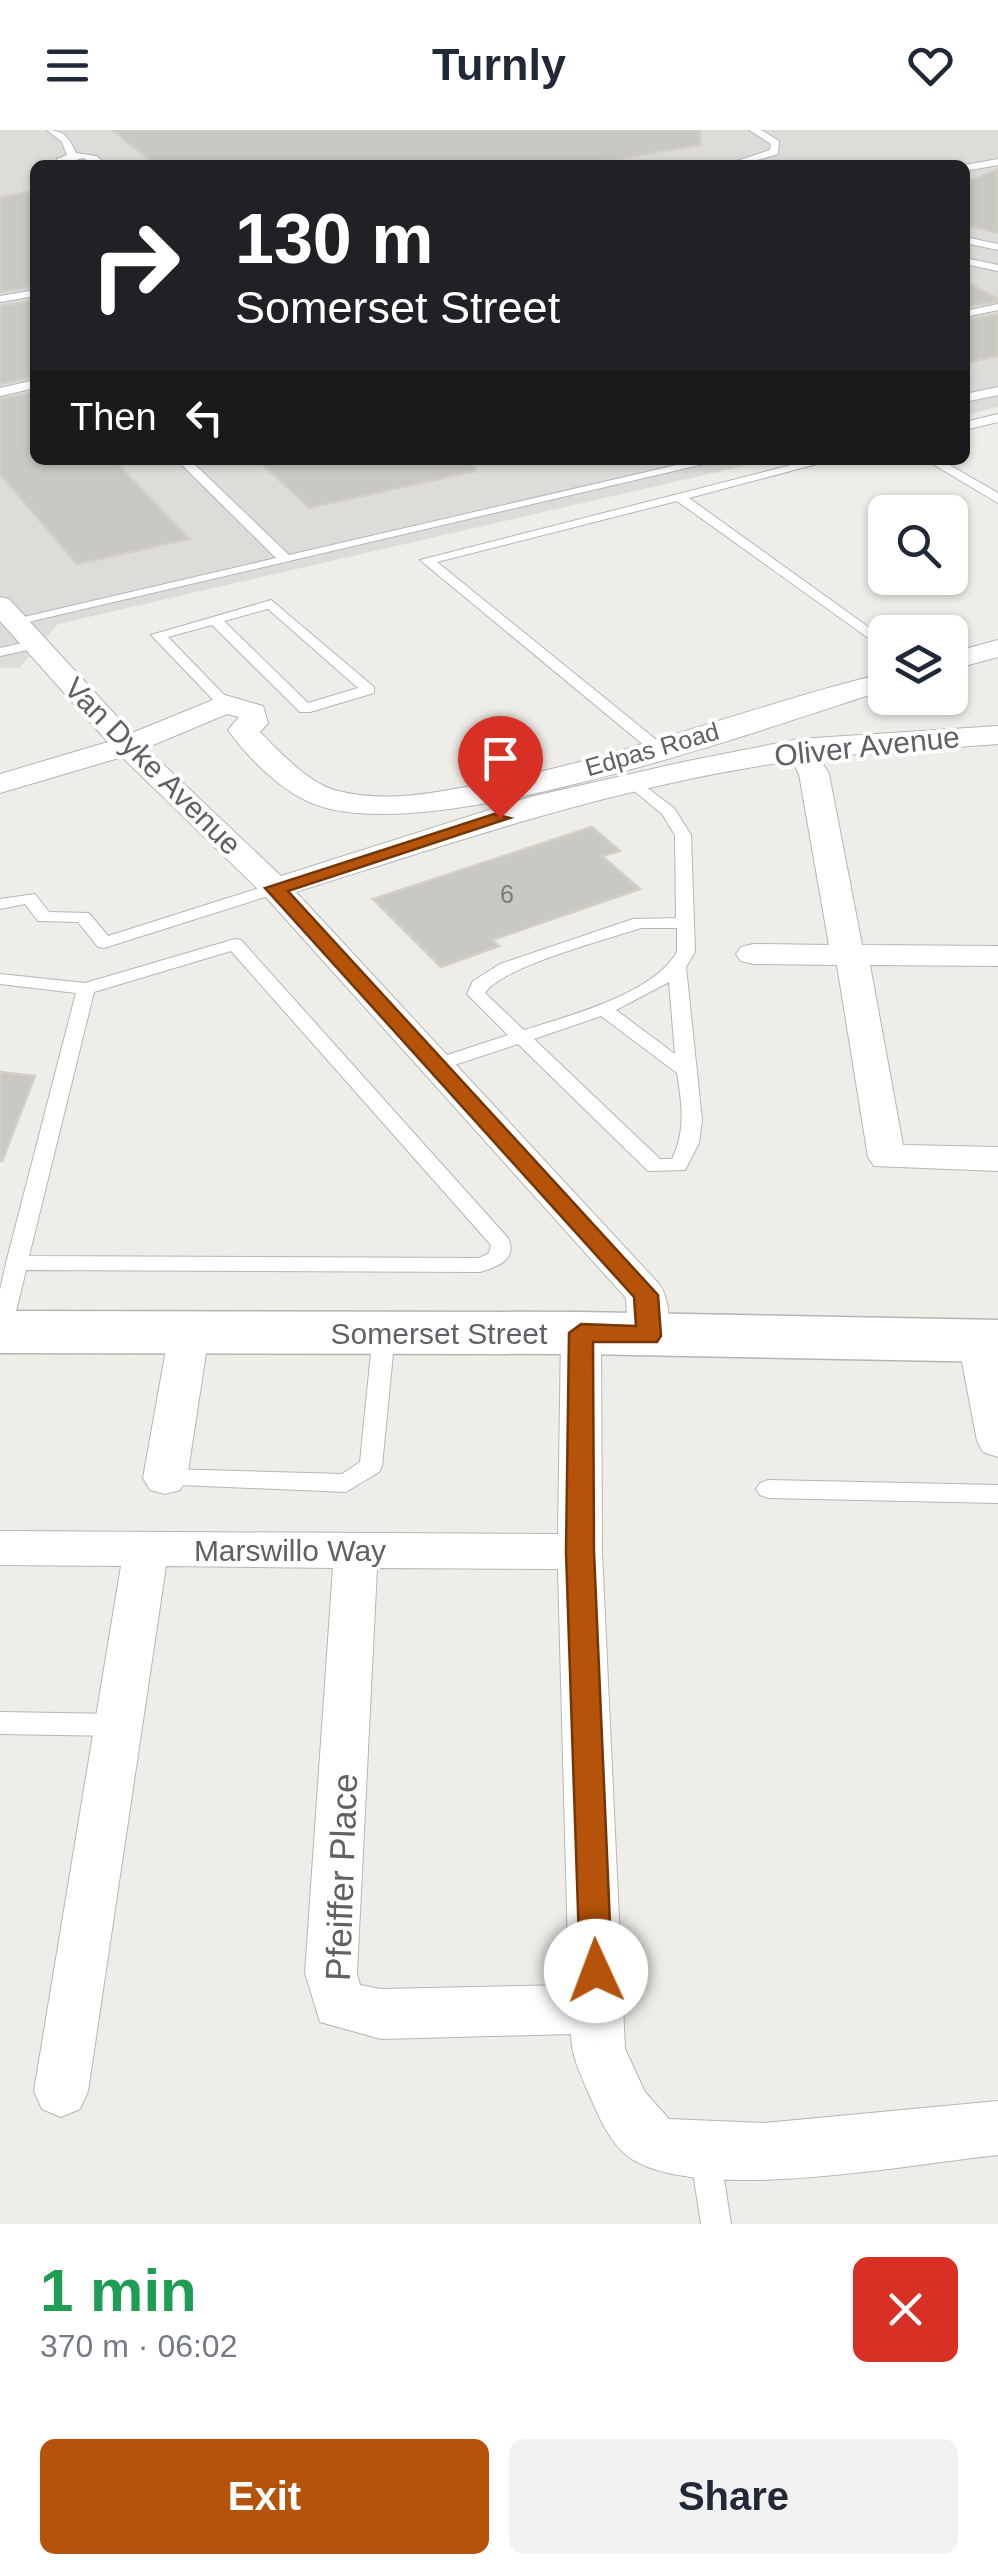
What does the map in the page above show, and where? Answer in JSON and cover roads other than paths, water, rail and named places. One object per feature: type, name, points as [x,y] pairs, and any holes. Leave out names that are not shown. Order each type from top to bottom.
[{"type":"main road","name":"Somerset Street","points":[[0,1332],[581,1333],[988,1341]]},
{"type":"street","name":"Van Dyke Avenue","points":[[13,631],[275,888],[646,1295],[648,1336]]},
{"type":"street","points":[[968,657],[998,648]]},
{"type":"street","name":"Edpas Road","points":[[225,704],[253,712],[254,723],[243,730],[261,750],[326,799],[400,808],[486,794],[658,749],[868,686]]},
{"type":"street","points":[[0,784],[127,746],[225,704]]},
{"type":"street","points":[[127,746],[243,730]]},
{"type":"street","name":"Oliver Avenue","points":[[275,888],[575,795],[634,782],[800,748],[998,735]]},
{"type":"street","points":[[800,748],[814,774],[887,1157],[998,1158]]},
{"type":"street","points":[[753,954],[998,956]]},
{"type":"street","points":[[166,1478],[189,1333]]},
{"type":"street","points":[[581,1333],[580,1552],[598,2049],[629,2118],[678,2146],[998,2128]]},
{"type":"street","points":[[988,1341],[998,1441]]},
{"type":"street","name":"Marswillo Way","points":[[0,1548],[580,1552]]},
{"type":"street","points":[[61,2091],[146,1548]]},
{"type":"street","name":"Pfeiffer Place","points":[[356,1550],[331,1973],[338,2004],[381,2014],[597,2009]]},
{"type":"lane","points":[[52,130],[66,141],[72,155]]},
{"type":"lane","points":[[747,160],[775,152],[776,143],[754,130]]},
{"type":"lane","points":[[72,155],[91,160]]},
{"type":"lane","points":[[66,160],[72,155]]},
{"type":"lane","points":[[970,167],[998,162]]},
{"type":"lane","points":[[970,241],[998,246]]},
{"type":"lane","points":[[970,262],[998,268]]},
{"type":"lane","points":[[0,299],[30,294]]},
{"type":"lane","points":[[970,313],[998,307]]},
{"type":"lane","points":[[0,392],[30,385]]},
{"type":"lane","points":[[970,397],[998,391]]},
{"type":"lane","points":[[970,425],[998,418]]},
{"type":"lane","points":[[188,465],[282,558]]},
{"type":"lane","points":[[13,631],[282,558],[693,465]]},
{"type":"lane","points":[[658,749],[427,560],[806,465]]},
{"type":"lane","points":[[940,465],[998,499]]},
{"type":"lane","points":[[679,497],[868,634]]},
{"type":"lane","points":[[215,620],[304,709],[369,690],[271,604],[158,636],[225,704]]},
{"type":"lane","points":[[436,1065],[602,1008],[666,977],[677,967],[686,952],[682,835],[668,810],[634,782]]},
{"type":"lane","points":[[0,904],[29,898],[44,917],[83,916],[104,944],[275,888]]},
{"type":"lane","points":[[677,967],[686,1071],[694,1114],[689,1150],[678,1165],[655,1166],[476,994],[479,985],[506,968],[639,923],[685,923]]},
{"type":"lane","points":[[0,980],[86,990],[235,944],[501,1243],[502,1250],[492,1262],[480,1265],[12,1253]]},
{"type":"lane","points":[[0,1332],[12,1253],[86,990]]},
{"type":"lane","points":[[602,1008],[686,1071]]},
{"type":"lane","points":[[166,1478],[346,1483],[362,1476],[371,1466],[384,1333]]},
{"type":"lane","points":[[768,1489],[998,1494]]},
{"type":"lane","points":[[0,1723],[118,1725]]},
{"type":"lane","points":[[678,2146],[716,2224]]}]
